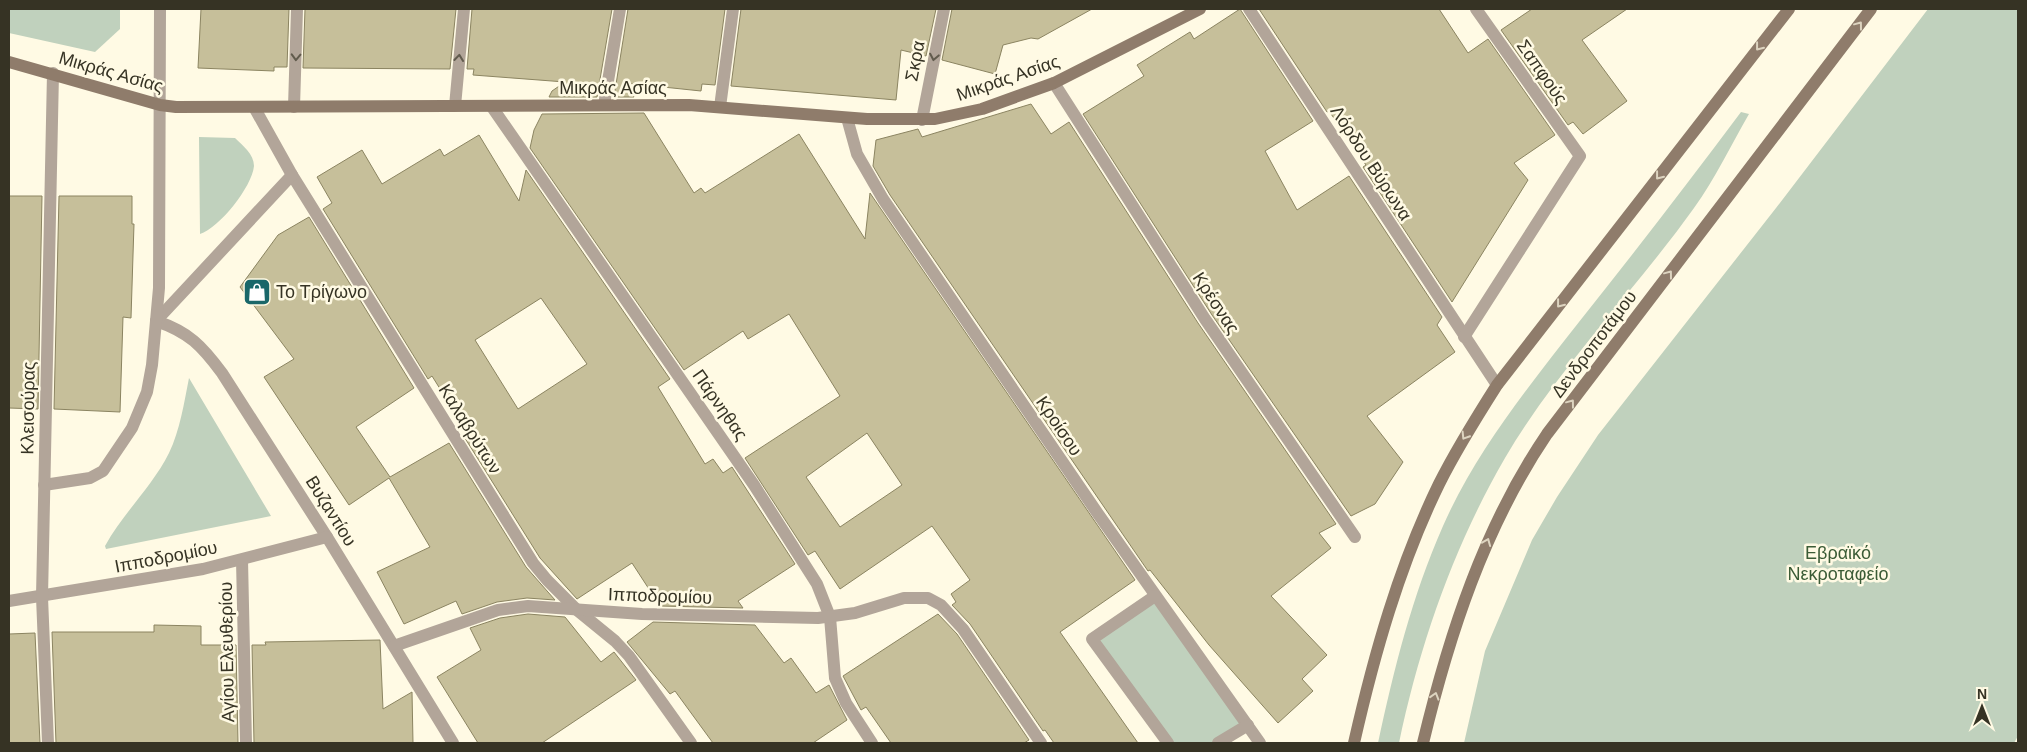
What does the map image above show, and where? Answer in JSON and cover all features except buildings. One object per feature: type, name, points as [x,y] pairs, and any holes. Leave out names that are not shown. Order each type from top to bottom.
[{"type":"main road","name":"Μικράς Ασίας","points":[[9,62],[160,105],[254,107],[604,105],[720,107],[847,118],[922,120],[950,117],[982,109],[1054,83],[1200,9]]},
{"type":"main road","points":[[1354,743],[1379,644],[1415,538],[1452,459],[1497,386],[1789,9]]},
{"type":"main road","name":"Δενδροποτάμου","points":[[1424,743],[1446,658],[1473,579],[1497,520],[1524,468],[1547,434],[1871,9]]},
{"type":"street","points":[[44,484],[96,476],[114,457],[132,428],[148,392],[156,321],[160,252],[160,9]]},
{"type":"street","points":[[294,107],[298,9]]},
{"type":"street","points":[[454,106],[464,9]]},
{"type":"street","points":[[604,105],[620,9]]},
{"type":"street","points":[[720,107],[732,9]]},
{"type":"street","name":"Σκρα","points":[[922,120],[944,9]]},
{"type":"street","name":"Λόρδου Βύρωνα","points":[[1249,9],[1497,386]]},
{"type":"street","name":"Σαπφούς","points":[[1464,337],[1580,156],[1476,9]]},
{"type":"street","name":"Κλεισούρας","points":[[48,743],[42,597],[53,73]]},
{"type":"street","name":"Κρέσνας","points":[[1054,83],[1205,319],[1355,537]]},
{"type":"street","name":"Καλαβρύτων","points":[[254,107],[292,175],[533,563],[577,610],[615,641],[629,656],[691,743]]},
{"type":"street","name":"Πάρνηθας","points":[[492,107],[754,485],[817,584],[830,617],[835,678],[846,703],[872,743]]},
{"type":"street","name":"Κροίσου","points":[[847,118],[857,154],[883,199],[1155,596],[1260,743]]},
{"type":"street","points":[[156,321],[292,175]]},
{"type":"street","name":"Βυζαντίου","points":[[156,321],[182,331],[206,351],[260,429],[453,743]]},
{"type":"street","name":"Ιπποδρομίου","points":[[9,601],[42,597],[242,560],[327,537]]},
{"type":"street","name":"Αγίου Ελευθερίου","points":[[242,560],[246,743]]},
{"type":"street","points":[[1155,596],[1092,639],[1168,743]]},
{"type":"street","name":"Ιπποδρομίου","points":[[394,646],[451,624],[507,608],[544,606],[642,614],[830,617],[865,611],[904,598],[928,598],[942,604],[963,629],[1041,743]]},
{"type":"street","points":[[1218,743],[1248,725]]},
{"type":"green space","points":[[9,9],[120,9],[120,29],[95,52],[9,33]]},
{"type":"green space","name":"Εβραϊκό Νεκροταφείο","points":[[1928,9],[2018,9],[2018,736],[2014,743],[1464,743],[1485,651],[1532,540],[1557,497],[1598,435],[1776,208]]},
{"type":"green space","points":[[1741,112],[1749,114],[1702,197],[1671,239],[1548,393],[1505,458],[1470,526],[1441,596],[1417,669],[1399,743],[1378,743],[1397,660],[1422,579],[1443,526],[1471,471],[1523,395]]},
{"type":"green space","points":[[199,137],[235,138],[245,147],[254,162],[252,175],[233,206],[216,224],[200,234]]},
{"type":"green space","points":[[189,378],[271,516],[106,549],[105,546],[112,534],[154,477],[169,453],[179,426]]},
{"type":"green space","points":[[1155,596],[1248,725],[1218,743],[1168,743],[1092,639]]},
{"type":"place","name":"Το Τρίγωνο","points":[[257,292]]}]
